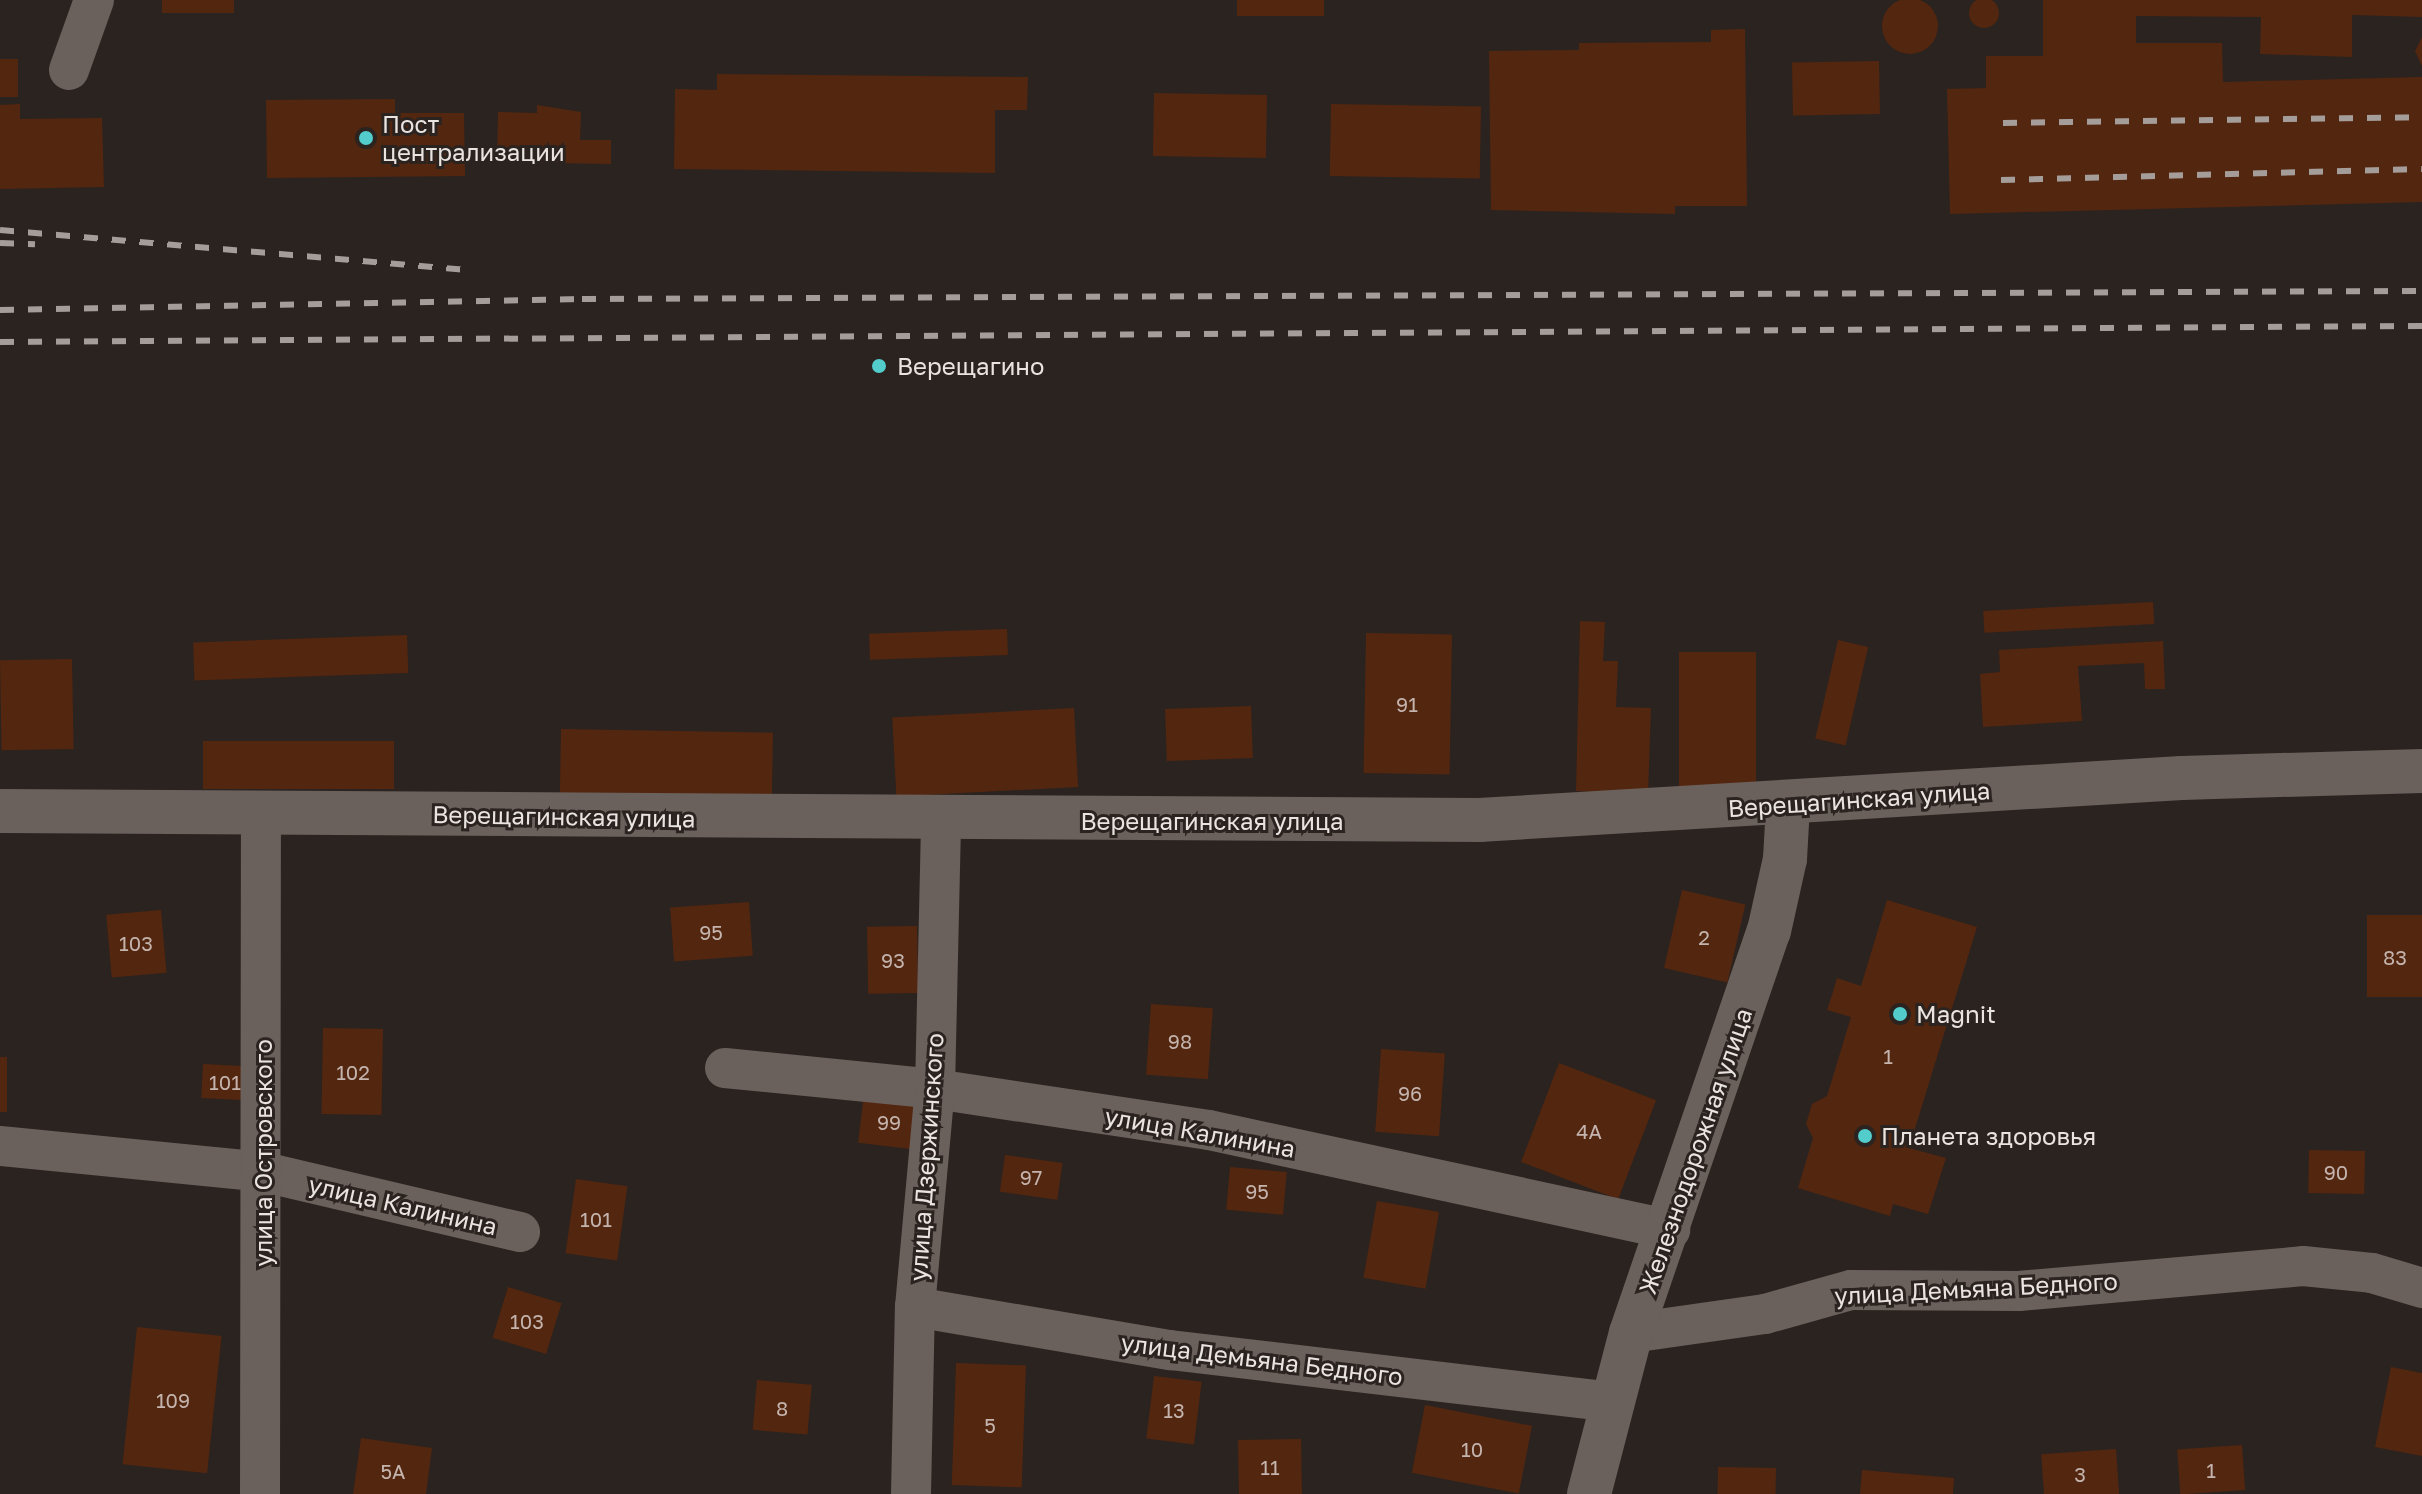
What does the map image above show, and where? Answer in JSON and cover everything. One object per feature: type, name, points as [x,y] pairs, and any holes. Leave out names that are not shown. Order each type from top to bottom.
[{"type":"main road","name":"Верещагинская улица","points":[[0,811],[941,820],[1479,820],[1788,805],[2182,778],[2422,771]]},
{"type":"main road","name":"Железнодорожная улица","points":[[1589,1494],[1610,1402],[1631,1333],[1670,1230],[1769,931],[1785,859],[1788,805]]},
{"type":"street","points":[[69,70],[94,0]]},
{"type":"street","name":"улица Островского","points":[[260,1494],[264,1172],[261,813]]},
{"type":"street","name":"улица Дзержинского","points":[[911,1494],[915,1307],[935,1089],[941,820]]},
{"type":"street","name":"улица Калинина","points":[[725,1068],[935,1089],[1209,1130],[1670,1230]]},
{"type":"street","name":"улица Калинина","points":[[0,1146],[264,1172],[520,1232]]},
{"type":"street","name":"улица Демьяна Бедного","points":[[1631,1333],[1765,1314],[1851,1290],[2019,1291],[2303,1266],[2372,1273],[2422,1288]]},
{"type":"street","name":"улица Демьяна Бедного","points":[[915,1307],[1170,1350],[1610,1402]]},
{"type":"building","points":[[1910,-2],[1930,6],[1938,26],[1930,46],[1910,54],[1890,46],[1882,26],[1890,6]]},
{"type":"building","points":[[1984,-2],[1994,3],[1999,13],[1994,23],[1984,28],[1974,23],[1969,13],[1974,3]]},
{"type":"building","points":[[162,0],[234,0],[234,13],[162,13]]},
{"type":"building","points":[[1237,0],[1324,0],[1324,16],[1237,16]]},
{"type":"building","points":[[2043,0],[2422,0],[2422,17],[2352,15],[2352,57],[2260,54],[2261,17],[2136,16],[2136,43],[2222,43],[2223,82],[2422,77],[2422,202],[1950,214],[1947,89],[1986,88],[1986,56],[2043,56]]},
{"type":"building","points":[[1745,29],[1747,206],[1675,206],[1675,214],[1491,210],[1489,51],[1579,50],[1579,43],[1711,42],[1711,30]]},
{"type":"building","points":[[2422,37],[2422,66],[2415,51]]},
{"type":"building","points":[[0,59],[18,59],[18,97],[0,97]]},
{"type":"building","points":[[1879,61],[1880,114],[1793,116],[1792,63]]},
{"type":"building","points":[[717,74],[1028,77],[1027,110],[995,110],[995,173],[674,169],[675,89],[717,90]]},
{"type":"building","points":[[1154,93],[1267,95],[1266,158],[1153,156]]},
{"type":"building","name":"Пост централизации","points":[[395,99],[395,113],[464,113],[465,176],[267,178],[266,100]]},
{"type":"building","points":[[20,104],[20,119],[102,118],[104,187],[0,189],[0,105]]},
{"type":"building","points":[[1331,104],[1481,107],[1480,179],[1330,176]]},
{"type":"building","points":[[537,105],[581,112],[580,140],[611,140],[611,164],[497,162],[498,112],[537,113]]},
{"type":"building","points":[[2153,602],[2154,624],[1984,633],[1983,611]]},
{"type":"building","points":[[1580,621],[1605,622],[1603,661],[1618,661],[1616,707],[1651,708],[1648,794],[1576,791]]},
{"type":"building","points":[[1007,629],[1008,655],[870,660],[869,634]]},
{"type":"building","points":[[1366,633],[1452,635],[1450,774],[1364,773]]},
{"type":"building","points":[[407,635],[408,673],[194,680],[193,642]]},
{"type":"building","points":[[1838,640],[1868,647],[1845,745],[1815,738]]},
{"type":"building","points":[[2163,641],[2165,689],[2145,689],[2144,663],[2078,666],[2082,721],[1983,727],[1980,674],[2000,672],[1999,650]]},
{"type":"building","points":[[1679,652],[1756,652],[1756,792],[1679,792]]},
{"type":"building","points":[[72,659],[74,749],[2,750],[0,660]]},
{"type":"building","points":[[1251,706],[1253,758],[1167,761],[1165,709]]},
{"type":"building","points":[[1074,708],[1078,787],[896,796],[892,718]]},
{"type":"building","points":[[561,729],[773,733],[772,797],[560,793]]},
{"type":"building","points":[[203,741],[394,741],[394,789],[203,789]]},
{"type":"building","points":[[1682,890],[1745,905],[1727,983],[1664,968]]},
{"type":"building","points":[[1887,900],[1977,927],[1909,1148],[1946,1158],[1928,1214],[1893,1204],[1890,1216],[1798,1188],[1813,1138],[1806,1124],[1812,1104],[1827,1096],[1851,1017],[1827,1010],[1837,978],[1861,986]]},
{"type":"building","points":[[749,902],[753,956],[674,961],[670,908]]},
{"type":"building","points":[[161,910],[166,973],[112,978],[106,915]]},
{"type":"building","points":[[2367,915],[2422,915],[2422,997],[2367,997]]},
{"type":"building","points":[[917,926],[918,993],[868,994],[867,927]]},
{"type":"building","points":[[1151,1004],[1213,1008],[1208,1079],[1146,1075]]},
{"type":"building","points":[[323,1028],[383,1029],[381,1115],[321,1114]]},
{"type":"building","points":[[1381,1049],[1445,1053],[1439,1136],[1375,1132]]},
{"type":"building","points":[[0,1057],[7,1057],[7,1112],[0,1112]]},
{"type":"building","points":[[1559,1063],[1656,1100],[1618,1199],[1521,1162]]},
{"type":"building","points":[[203,1064],[247,1066],[245,1100],[201,1098]]},
{"type":"building","points":[[864,1094],[919,1101],[913,1149],[858,1143]]},
{"type":"building","points":[[2309,1150],[2365,1151],[2364,1194],[2308,1193]]},
{"type":"building","points":[[1005,1155],[1062,1163],[1057,1200],[1000,1192]]},
{"type":"building","points":[[1230,1167],[1287,1172],[1283,1215],[1226,1210]]},
{"type":"building","points":[[576,1179],[627,1186],[617,1261],[566,1253]]},
{"type":"building","points":[[1377,1201],[1439,1212],[1425,1289],[1363,1278]]},
{"type":"building","points":[[508,1287],[562,1303],[546,1354],[493,1338]]},
{"type":"building","points":[[137,1327],[222,1336],[207,1473],[123,1464]]},
{"type":"building","points":[[956,1363],[1026,1365],[1022,1487],[952,1485]]},
{"type":"building","points":[[2391,1367],[2422,1373],[2422,1456],[2375,1447]]},
{"type":"building","points":[[1154,1376],[1202,1382],[1194,1444],[1146,1439]]},
{"type":"building","points":[[757,1380],[812,1385],[807,1435],[753,1430]]},
{"type":"building","points":[[1425,1405],[1532,1426],[1519,1494],[1412,1473]]},
{"type":"building","points":[[361,1438],[432,1448],[426,1494],[353,1494]]},
{"type":"building","points":[[1301,1439],[1302,1494],[1239,1494],[1238,1440]]},
{"type":"building","points":[[2242,1445],[2245,1490],[2180,1494],[2177,1450]]},
{"type":"building","points":[[2116,1449],[2119,1494],[2044,1494],[2041,1454]]},
{"type":"building","points":[[1718,1467],[1776,1468],[1776,1494],[1718,1494]]},
{"type":"building","points":[[1862,1470],[1954,1478],[1953,1494],[1860,1494]]},
{"type":"railway","points":[[2003,123],[2422,117]]},
{"type":"railway","points":[[2001,180],[2422,169]]},
{"type":"railway","points":[[0,230],[467,270]]},
{"type":"railway","points":[[0,243],[35,244]]},
{"type":"railway","points":[[0,310],[582,299],[2422,291]]},
{"type":"railway","points":[[0,342],[2422,326]]},
{"type":"place","name":"Пост централизации","points":[[366,138]]},
{"type":"place","name":"Верещагино","points":[[879,366]]},
{"type":"place","name":"Magnit","points":[[1900,1014]]},
{"type":"place","name":"Планета здоровья","points":[[1865,1136]]}]
